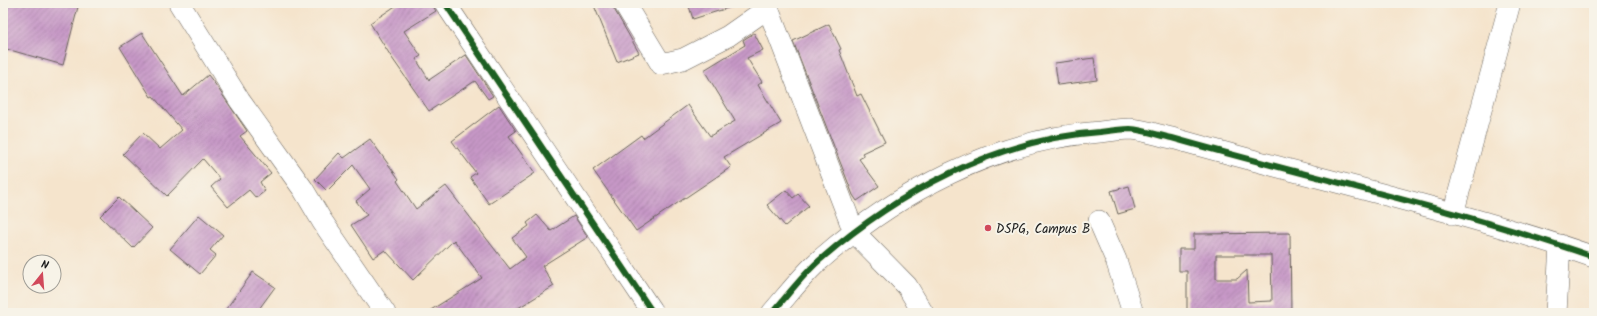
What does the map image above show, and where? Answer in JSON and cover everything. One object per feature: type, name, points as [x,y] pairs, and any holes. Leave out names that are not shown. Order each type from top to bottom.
[{"type":"street","points":[[179,3],[240,101],[303,189],[322,220],[385,313]]},
{"type":"street","points":[[444,3],[653,313]]},
{"type":"street","points":[[624,3],[661,64],[683,59],[728,36],[767,6],[854,232],[907,286],[923,313]]},
{"type":"street","points":[[1453,214],[1510,3]]},
{"type":"street","points":[[772,313],[819,260],[854,232],[922,186],[981,159],[1035,141],[1080,133],[1130,130],[1172,138],[1453,214],[1560,245],[1594,257]]},
{"type":"street","points":[[1099,221],[1116,260],[1133,313]]},
{"type":"street","points":[[1556,313],[1560,245]]},
{"type":"building","points":[[3,3],[79,3],[63,65],[3,48]]},
{"type":"building","points":[[400,3],[431,3],[436,11],[404,31],[421,56],[416,59],[429,80],[466,55],[493,96],[488,99],[475,81],[429,111],[392,58],[370,23]]},
{"type":"building","points":[[593,3],[612,3],[639,53],[617,62]]},
{"type":"building","points":[[688,3],[734,3],[734,6],[693,19]]},
{"type":"building","points":[[829,24],[841,49],[839,50],[857,96],[861,94],[885,142],[862,153],[864,156],[859,159],[879,186],[857,201],[853,195],[793,41]]},
{"type":"building","points":[[142,33],[183,96],[208,75],[215,84],[247,131],[240,136],[271,173],[260,182],[265,191],[256,198],[249,190],[228,207],[211,187],[220,179],[203,159],[167,196],[123,154],[143,133],[160,149],[182,130],[153,96],[151,97],[120,47]]},
{"type":"building","points":[[754,33],[763,50],[747,58],[762,82],[758,85],[781,123],[724,157],[731,167],[636,231],[593,170],[641,135],[643,138],[688,105],[710,136],[735,121],[704,70],[745,45],[743,40]]},
{"type":"building","points":[[1094,58],[1097,80],[1058,85],[1055,63]]},
{"type":"building","points":[[499,105],[516,131],[509,136],[535,173],[489,204],[470,177],[476,173],[452,141]]},
{"type":"building","points":[[370,139],[399,179],[397,181],[416,209],[446,186],[510,269],[526,257],[512,238],[529,226],[527,223],[537,215],[551,231],[574,216],[588,237],[542,266],[554,286],[510,313],[426,313],[482,278],[454,240],[413,280],[385,250],[373,258],[351,225],[367,215],[356,201],[370,189],[353,165],[327,191],[315,179],[339,153],[344,158]]},
{"type":"building","points":[[1129,186],[1135,209],[1118,214],[1111,191]]},
{"type":"building","points":[[786,190],[793,198],[798,194],[809,206],[785,226],[767,205]]},
{"type":"building","points":[[119,197],[152,228],[133,248],[100,216]]},
{"type":"building","points":[[199,215],[223,235],[210,250],[216,255],[200,274],[170,249]]},
{"type":"building","points":[[1290,233],[1291,313],[1187,313],[1187,271],[1179,271],[1179,249],[1194,249],[1194,234]],"holes":[[[1216,255],[1271,255],[1272,301],[1248,302],[1247,270],[1237,279],[1216,279]]]},
{"type":"building","points":[[253,272],[275,287],[256,313],[223,313]]},
{"type":"cycle path","points":[[445,3],[653,313]]},
{"type":"cycle path","points":[[772,313],[808,271],[851,235],[882,212],[916,191],[950,173],[1023,145],[1061,137],[1122,129],[1140,130],[1172,138],[1437,209],[1594,257]]},
{"type":"place","name":"DSPG, Campus B","points":[[988,228]]}]
